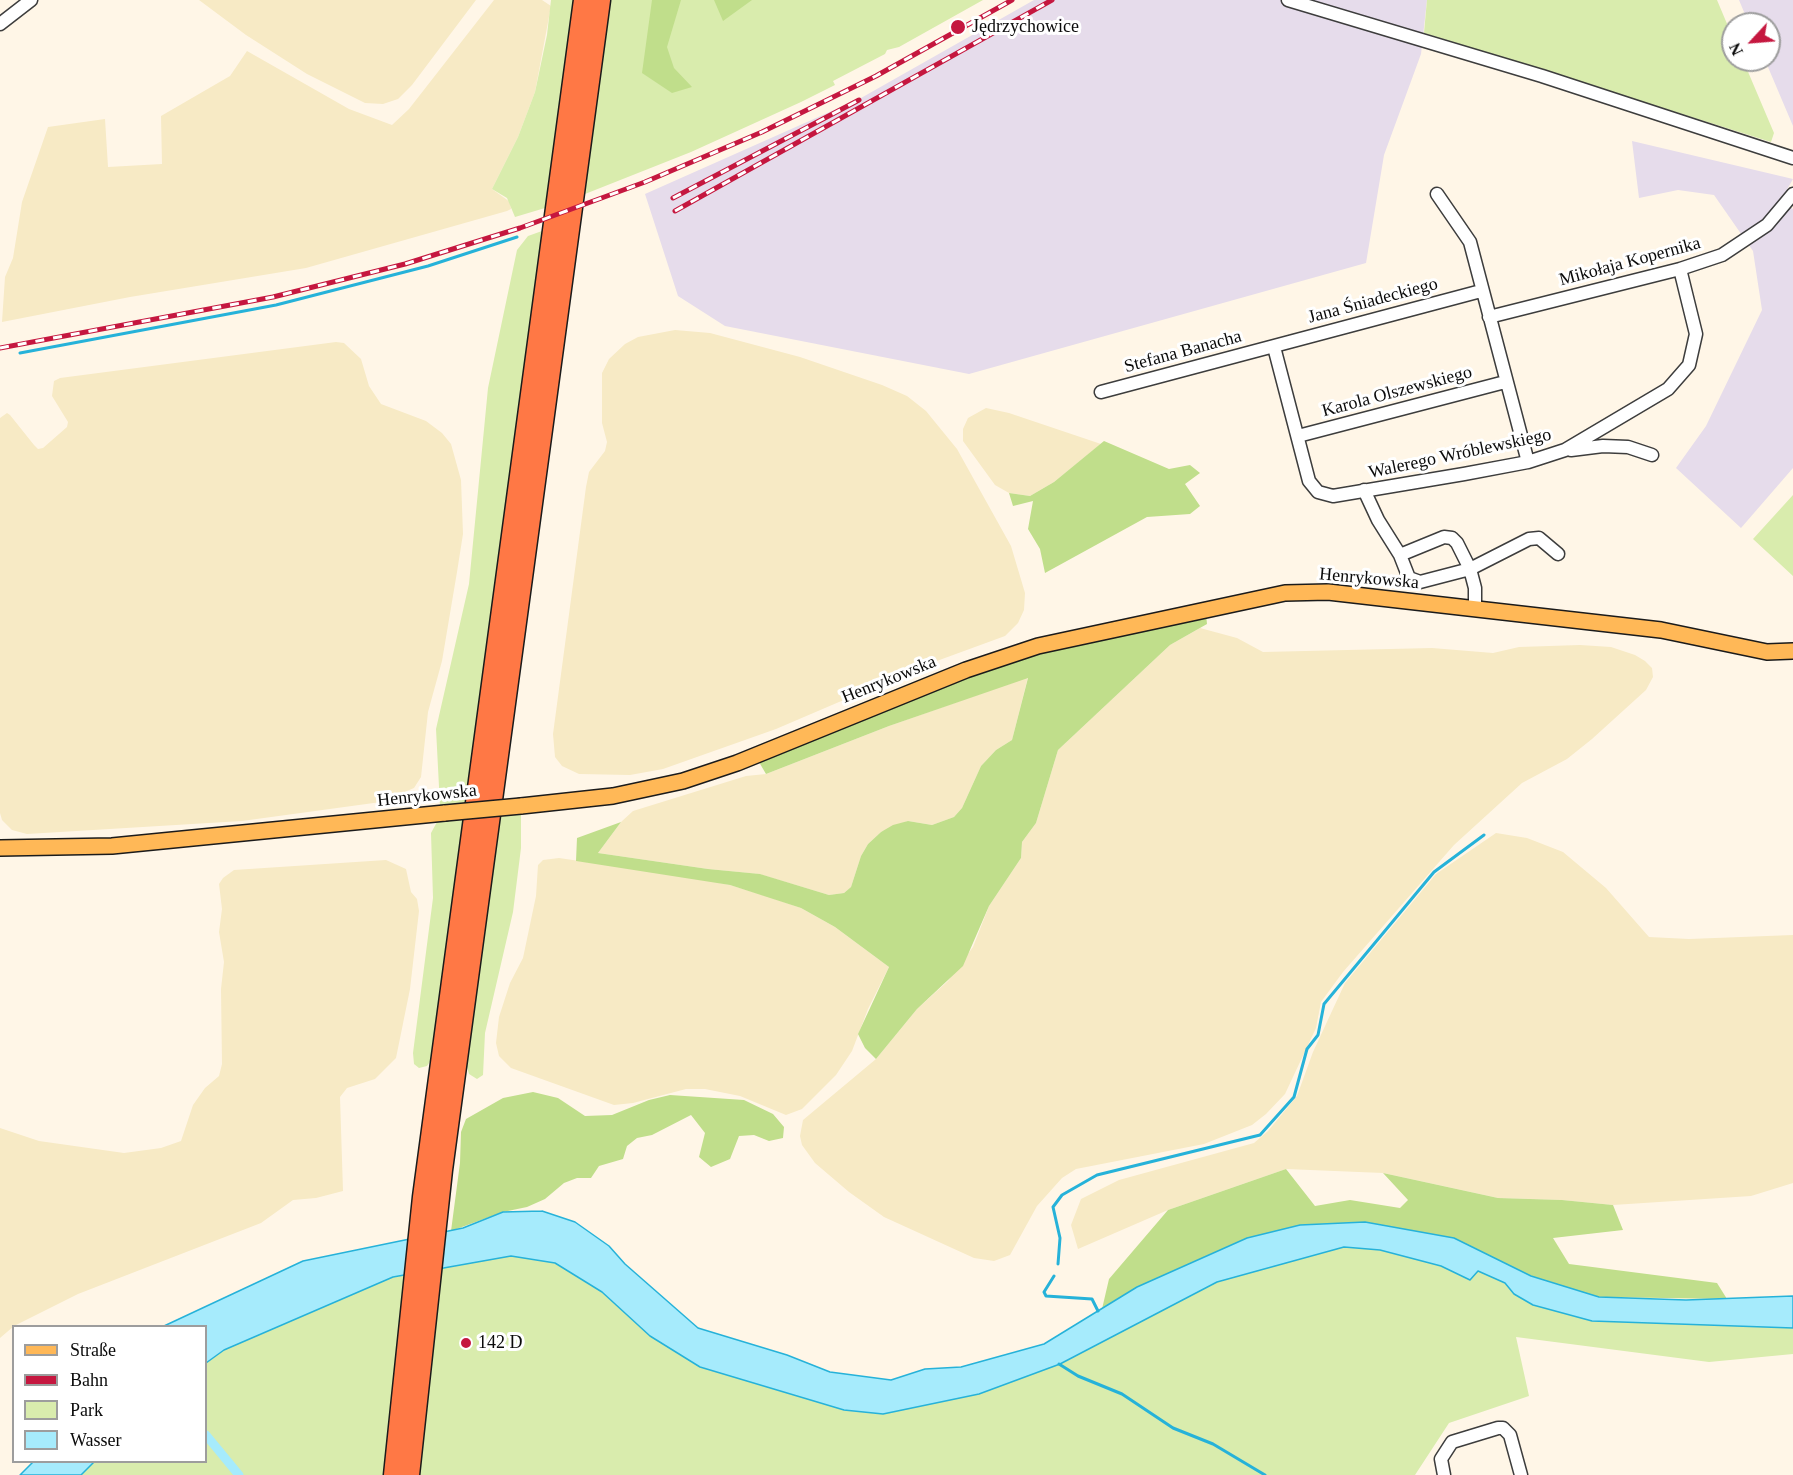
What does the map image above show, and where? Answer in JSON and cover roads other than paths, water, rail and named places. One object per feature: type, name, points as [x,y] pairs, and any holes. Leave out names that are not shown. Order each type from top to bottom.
[{"type":"highway","points":[[393,1475],[424,1250],[583,0]]},
{"type":"highway","points":[[434,1171],[601,0]]},
{"type":"highway","points":[[410,1475],[424,1250]]},
{"type":"main road","name":"Henrykowska","points":[[0,848],[112,846],[613,796],[683,781],[737,763],[966,670],[1038,646],[1285,592],[1328,592],[1661,630],[1767,652],[1793,651]]},
{"type":"street","points":[[0,24],[31,0]]},
{"type":"street","points":[[1288,0],[1542,76],[1793,158]]},
{"type":"street","points":[[1437,194],[1470,242],[1481,291],[1528,462]]},
{"type":"street","name":"Mikołaja Kopernika","points":[[1489,317],[1680,269],[1722,255],[1751,237],[1777,215],[1793,194]]},
{"type":"street","name":"Walerego Wróblewskiego","points":[[1470,569],[1436,579],[1414,580],[1406,574],[1400,555],[1378,520],[1364,490],[1528,462],[1565,450],[1668,389],[1689,365],[1696,334],[1680,269]]},
{"type":"street","name":"Jana Śniadeckiego","points":[[1274,347],[1481,291]]},
{"type":"street","points":[[1274,347],[1309,481],[1318,492],[1333,496],[1364,490]]},
{"type":"street","name":"Stefana Banacha","points":[[1101,392],[1274,347]]},
{"type":"street","name":"Karola Olszewskiego","points":[[1298,436],[1505,382]]},
{"type":"street","points":[[1565,450],[1603,446],[1628,447],[1652,455]]},
{"type":"street","points":[[1400,555],[1444,537],[1452,538],[1463,551],[1470,569],[1475,594],[1474,609]]},
{"type":"street","points":[[1470,569],[1529,539],[1539,538],[1558,554]]},
{"type":"street","points":[[1444,1475],[1441,1459],[1456,1440],[1503,1428],[1510,1435],[1521,1475]]},
{"type":"water","points":[[542,1211],[575,1222],[609,1246],[625,1264],[698,1328],[787,1355],[830,1372],[891,1380],[925,1369],[961,1367],[1044,1344],[1137,1287],[1247,1238],[1300,1225],[1365,1222],[1454,1238],[1531,1276],[1599,1297],[1686,1300],[1793,1296],[1793,1328],[1592,1321],[1533,1305],[1514,1294],[1505,1283],[1478,1271],[1470,1280],[1441,1266],[1380,1250],[1344,1247],[1217,1282],[1060,1364],[979,1394],[883,1414],[844,1410],[700,1367],[650,1336],[602,1292],[555,1263],[511,1256],[393,1277],[224,1350],[207,1362],[207,1325],[166,1325],[303,1261],[463,1228],[503,1212]]},
{"type":"water","points":[[32,1463],[93,1463],[81,1475],[20,1475]]},
{"type":"waterway","points":[[20,353],[276,305],[428,266],[517,237]]},
{"type":"waterway","points":[[1058,1264],[1060,1238],[1053,1207],[1062,1195],[1097,1175],[1260,1135],[1294,1097],[1307,1049],[1318,1035],[1324,1004],[1434,872],[1484,835]]},
{"type":"waterway","points":[[1054,1276],[1044,1292],[1046,1296],[1092,1299],[1098,1311]]},
{"type":"waterway","points":[[1059,1364],[1078,1376],[1122,1394],[1173,1428],[1213,1444],[1265,1475]]},
{"type":"waterway","points":[[207,1436],[239,1475]]},
{"type":"railway","points":[[0,348],[273,297],[405,264],[520,228],[645,182],[762,132],[876,76],[1012,0]]},
{"type":"railway","points":[[675,211],[1052,0]]},
{"type":"railway","points":[[673,198],[859,100]]},
{"type":"place","name":"Jędrzychowice","points":[[958,27]]},
{"type":"place","name":"142 D","points":[[466,1343]]}]
